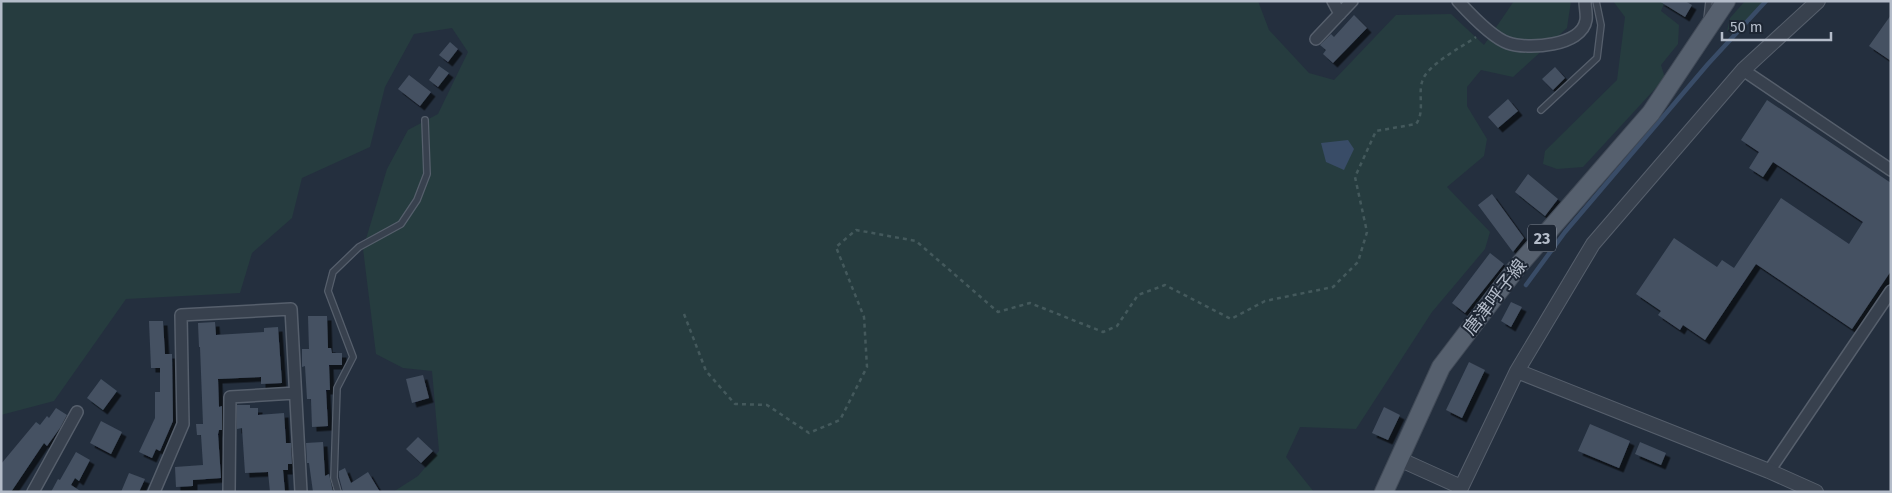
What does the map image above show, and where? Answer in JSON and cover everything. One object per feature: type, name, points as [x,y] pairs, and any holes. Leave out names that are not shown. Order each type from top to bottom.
[{"type":"main road","name":"唐津呼子線","points":[[1384,492],[1441,367],[1518,266],[1651,113],[1726,1]]},
{"type":"street","points":[[1333,1],[1340,14]]},
{"type":"street","points":[[1316,39],[1352,1]]},
{"type":"street","points":[[1458,1],[1478,22],[1507,43],[1536,48],[1552,45],[1580,32],[1586,21],[1585,1]]},
{"type":"street","points":[[1399,459],[1460,489],[1517,371],[1593,244],[1743,70],[1818,1]]},
{"type":"street","points":[[1743,70],[1891,170]]},
{"type":"street","points":[[1768,471],[1891,291]]},
{"type":"street","points":[[157,491],[183,424],[182,316],[291,310],[301,492]]},
{"type":"street","points":[[1517,371],[1816,492]]},
{"type":"street","points":[[229,492],[230,398],[295,393]]},
{"type":"street","points":[[33,492],[77,412]]},
{"type":"lane","points":[[1541,110],[1597,58],[1601,25],[1596,1]]},
{"type":"lane","points":[[1707,32],[1709,1]]},
{"type":"lane","points":[[338,492],[334,478],[337,388],[352,357],[328,291],[333,272],[358,247],[402,224],[417,200],[427,174],[426,120]]},
{"type":"path","points":[[684,314],[706,371],[735,404],[767,405],[809,433],[840,420],[867,367],[864,317],[836,246],[856,230],[916,241],[998,312],[1030,303],[1103,332],[1117,326],[1138,295],[1165,285],[1231,320],[1266,301],[1332,287],[1358,262],[1367,232],[1355,177],[1376,131],[1416,124],[1420,118],[1422,81],[1429,70],[1487,29]]},
{"type":"green space","points":[[1,1],[1258,1],[1269,30],[1309,73],[1334,80],[1396,15],[1451,14],[1484,45],[1514,1],[1571,1],[1567,28],[1513,77],[1481,70],[1467,87],[1467,106],[1487,139],[1484,156],[1447,187],[1490,232],[1485,249],[1432,312],[1356,429],[1300,427],[1286,457],[1314,492],[393,492],[418,476],[439,451],[432,371],[403,368],[376,354],[363,249],[387,169],[408,130],[438,114],[468,52],[452,28],[414,34],[385,87],[370,147],[302,178],[292,218],[252,253],[240,293],[126,299],[54,401],[1,415]]},
{"type":"green space","points":[[1613,1],[1665,1],[1661,11],[1679,25],[1678,44],[1661,65],[1665,78],[1583,167],[1557,169],[1543,164],[1545,151],[1617,80],[1625,17]]},
{"type":"green space","points":[[1745,1],[1764,1],[1734,33],[1727,31],[1730,18]]},
{"type":"water","points":[[1348,140],[1354,149],[1344,170],[1326,162],[1321,143]]},
{"type":"building","points":[[1659,1],[1685,1],[1692,5],[1685,17]]},
{"type":"building","points":[[1354,15],[1367,28],[1333,63],[1323,54],[1326,50],[1320,45],[1331,34],[1334,37]]},
{"type":"building","points":[[1891,15],[1891,61],[1869,46]]},
{"type":"building","points":[[450,42],[458,49],[448,62],[439,55]]},
{"type":"building","points":[[439,66],[449,73],[438,87],[429,80]]},
{"type":"building","points":[[1555,67],[1565,78],[1553,90],[1542,79]]},
{"type":"building","points":[[409,75],[431,92],[420,106],[398,89]]},
{"type":"building","points":[[1508,99],[1518,111],[1498,128],[1488,117]]},
{"type":"building","points":[[1767,100],[1891,183],[1891,271],[1852,329],[1756,264],[1705,340],[1683,325],[1680,330],[1658,315],[1661,311],[1636,294],[1674,238],[1717,267],[1722,260],[1734,268],[1781,198],[1849,244],[1863,222],[1773,162],[1763,177],[1749,168],[1759,152],[1741,140]]},
{"type":"building","points":[[1528,174],[1558,199],[1545,216],[1515,192]]},
{"type":"building","points":[[1492,194],[1524,238],[1513,252],[1478,205]]},
{"type":"building","points":[[1490,253],[1504,264],[1465,313],[1452,303]]},
{"type":"building","points":[[1511,302],[1522,307],[1511,327],[1501,321]]},
{"type":"building","points":[[308,316],[327,316],[328,348],[331,348],[332,353],[342,353],[342,365],[329,365],[330,390],[326,390],[328,426],[312,427],[311,399],[307,399],[305,366],[302,367],[302,349],[309,349]]},
{"type":"building","points":[[149,321],[163,321],[165,354],[172,354],[173,421],[160,451],[156,449],[152,458],[139,452],[155,418],[155,392],[160,392],[160,368],[151,368]]},
{"type":"building","points":[[215,322],[216,335],[264,332],[264,328],[278,327],[282,383],[261,384],[261,377],[218,379],[219,407],[222,406],[222,430],[219,430],[218,434],[221,478],[193,480],[193,486],[176,487],[175,467],[203,465],[201,435],[197,435],[196,424],[203,424],[198,323]]},
{"type":"building","points":[[1469,362],[1485,370],[1462,418],[1446,410]]},
{"type":"building","points":[[423,375],[429,398],[412,403],[406,379]]},
{"type":"building","points":[[101,379],[117,391],[103,410],[87,398]]},
{"type":"building","points":[[237,405],[250,405],[250,408],[258,408],[258,415],[284,413],[286,443],[291,443],[292,464],[288,464],[288,470],[283,470],[285,492],[270,492],[268,472],[245,473],[242,428],[237,429]]},
{"type":"building","points":[[1384,407],[1400,415],[1388,440],[1372,433]]},
{"type":"building","points":[[56,408],[67,415],[60,428],[47,446],[44,443],[11,492],[1,492],[1,464],[36,422],[40,425],[47,416],[49,418]]},
{"type":"building","points":[[101,421],[122,432],[111,454],[90,443]]},
{"type":"building","points":[[1590,424],[1630,441],[1619,468],[1578,451]]},
{"type":"building","points":[[418,437],[433,451],[421,463],[406,449]]},
{"type":"building","points":[[323,442],[325,476],[329,474],[333,492],[313,492],[309,463],[307,463],[306,443]]},
{"type":"building","points":[[1640,442],[1666,453],[1661,465],[1635,454]]},
{"type":"building","points":[[76,452],[90,460],[79,481],[75,478],[71,485],[82,492],[51,492],[58,479],[60,480]]},
{"type":"building","points":[[345,468],[351,483],[368,472],[380,492],[343,492],[339,471]]},
{"type":"building","points":[[129,473],[145,479],[139,492],[121,492]]},
{"type":"waterway","points":[[1526,285],[1565,232],[1708,64],[1766,1]]}]
